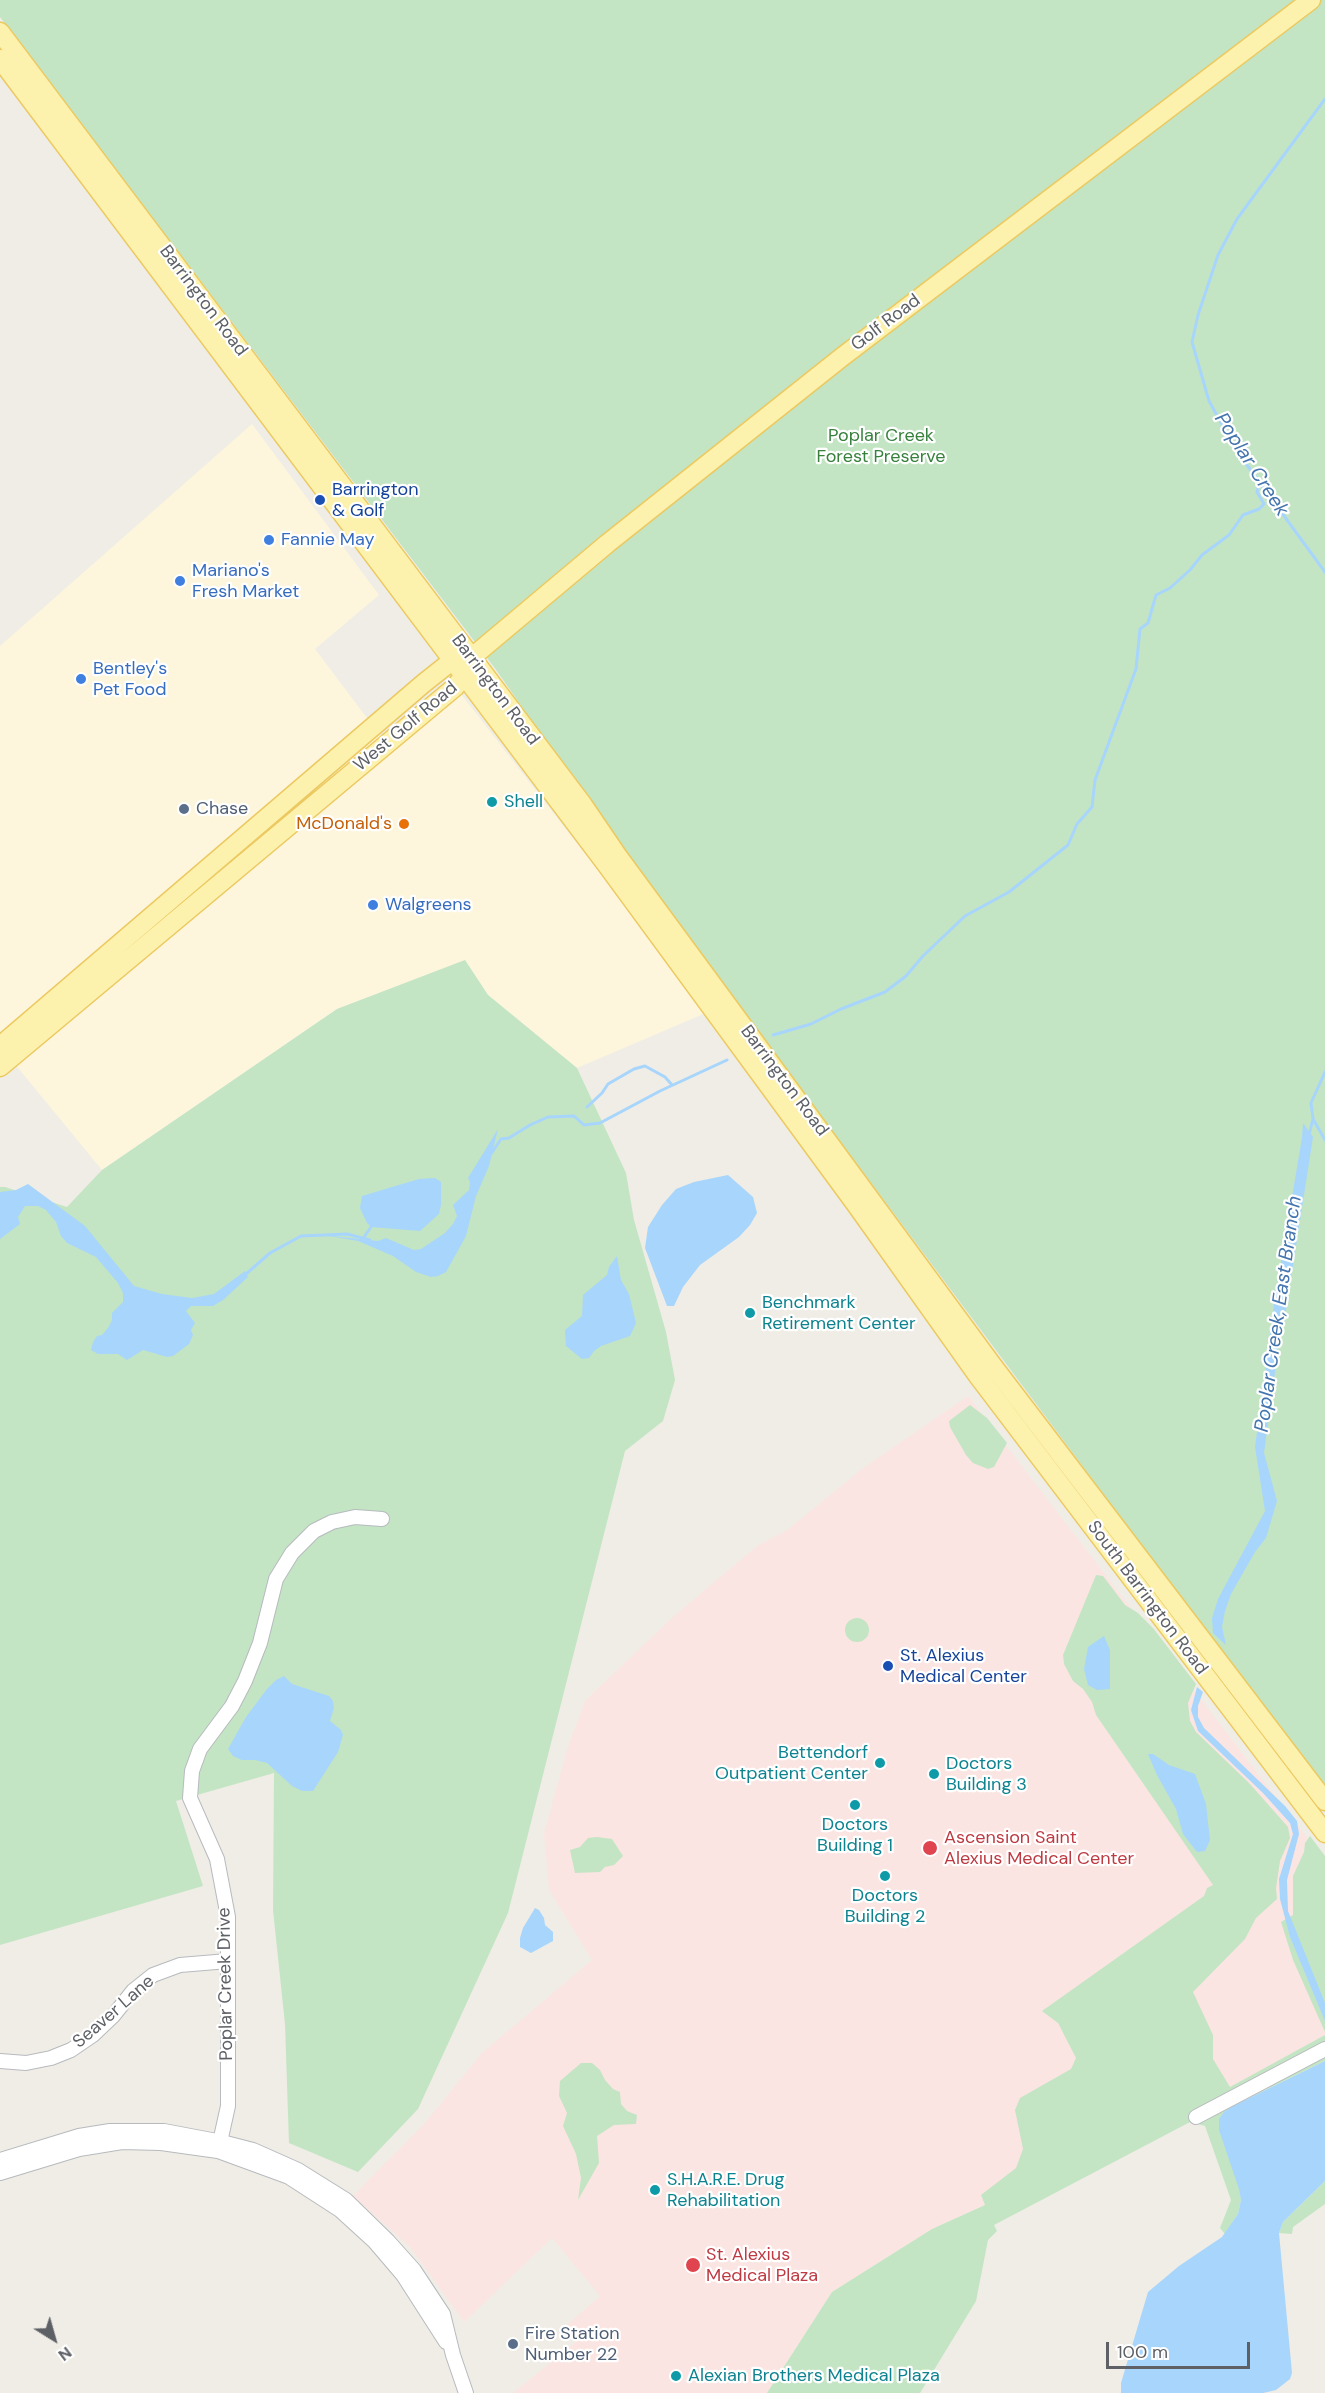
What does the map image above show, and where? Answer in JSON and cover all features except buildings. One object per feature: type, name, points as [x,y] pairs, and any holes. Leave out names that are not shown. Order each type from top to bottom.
[{"type":"main road","name":"Golf Road","points":[[462,659],[842,357],[1311,0]]},
{"type":"main road","name":"Barrington Road","points":[[0,32],[462,659]]},
{"type":"main road","name":"Barrington Road","points":[[0,59],[462,659],[583,805],[977,1358]]},
{"type":"main road","name":"West Golf Road","points":[[0,1046],[462,659],[465,676],[455,687],[0,1067]]},
{"type":"main road","name":"Barrington Road","points":[[465,676],[829,1168],[977,1358]]},
{"type":"main road","name":"South Barrington Road","points":[[977,1358],[1325,1802]]},
{"type":"main road","name":"South Barrington Road","points":[[977,1358],[1325,1833]]},
{"type":"street","name":"Poplar Creek Drive","points":[[220,2147],[228,2106],[228,1917],[217,1859],[190,1798],[192,1770],[200,1749],[232,1706],[245,1681],[260,1643],[276,1579],[292,1553],[314,1531],[332,1522],[355,1518],[382,1519]]},
{"type":"street","name":"Seaver Lane","points":[[0,2061],[26,2063],[51,2058],[71,2050],[93,2035],[113,2016],[133,1991],[153,1975],[180,1965],[228,1961]]},
{"type":"street","points":[[1196,2117],[1325,2049]]},
{"type":"street","points":[[0,2160],[79,2136],[110,2131],[164,2131],[220,2147]]},
{"type":"street","points":[[0,2173],[79,2150],[122,2142],[254,2150],[298,2169],[346,2200],[414,2270],[443,2314],[451,2348],[466,2393]]},
{"type":"shaded area","points":[[252,424],[379,595],[315,649],[391,749],[461,694],[708,1012],[577,1068],[488,995],[465,960],[337,1009],[102,1170],[0,1046],[0,646]]},
{"type":"shaded area","name":"Ascension Saint Alexius Medical Center","points":[[968,1396],[1325,1861],[1325,2041],[1176,2119],[932,2229],[832,2292],[767,2393],[513,2393],[576,2342],[567,2325],[600,2296],[552,2238],[464,2322],[410,2247],[353,2196],[425,2123],[482,2053],[592,1960],[549,1890],[544,1834],[567,1750],[585,1701],[673,1617],[757,1546],[786,1531],[862,1469]]},
{"type":"green space","name":"Poplar Creek Forest Preserve","points":[[0,0],[1325,0],[1325,1791],[598,817],[497,671],[0,17]]},
{"type":"green space","points":[[465,960],[488,995],[577,1068],[626,1173],[634,1220],[666,1332],[675,1380],[663,1421],[625,1451],[508,1913],[418,2109],[358,2172],[289,2143],[285,2024],[273,1910],[274,1773],[176,1801],[203,1886],[0,1945],[0,1187],[67,1207],[102,1170],[337,1009]]},
{"type":"green space","points":[[970,1405],[987,1418],[1007,1443],[994,1467],[988,1469],[973,1463],[950,1427],[949,1421]]},
{"type":"green space","points":[[1096,1575],[1103,1576],[1125,1605],[1138,1613],[1153,1628],[1196,1684],[1188,1703],[1190,1721],[1196,1732],[1250,1784],[1288,1827],[1290,1838],[1280,1861],[1276,1888],[1277,1899],[1256,1918],[1245,1939],[1193,1992],[1213,2035],[1213,2059],[1230,2087],[1325,2035],[1325,2061],[1233,2106],[1241,2200],[1238,2214],[1225,2234],[1220,2228],[1231,2200],[1205,2126],[1190,2122],[994,2225],[997,2231],[988,2240],[976,2301],[920,2393],[767,2393],[832,2292],[932,2229],[985,2205],[981,2195],[1016,2168],[1023,2149],[1015,2110],[1020,2098],[1071,2069],[1076,2058],[1058,2023],[1042,2011],[1204,1896],[1207,1888],[1213,1885],[1096,1715],[1092,1702],[1083,1689],[1073,1681],[1064,1664],[1063,1655]]},
{"type":"green space","points":[[857,1618],[865,1622],[869,1630],[865,1638],[857,1642],[849,1638],[845,1630],[849,1622]]},
{"type":"green space","points":[[1310,1836],[1325,1856],[1325,2032],[1293,1960],[1281,1922],[1293,1915],[1293,1876],[1304,1852],[1305,1843]]},
{"type":"green space","points":[[588,1838],[612,1839],[623,1856],[614,1865],[605,1867],[600,1872],[575,1873],[570,1850],[580,1847]]},
{"type":"green space","points":[[581,2063],[592,2063],[600,2070],[613,2089],[620,2092],[621,2104],[627,2111],[637,2115],[636,2124],[614,2125],[597,2136],[599,2163],[578,2200],[581,2178],[576,2154],[563,2126],[567,2113],[559,2096],[560,2081]]},
{"type":"green space","points":[[1325,2181],[1325,2204],[1293,2227],[1292,2234],[1279,2233],[1283,2222]]},
{"type":"water","points":[[1303,1123],[1313,1137],[1283,1330],[1280,1335],[1264,1453],[1277,1501],[1266,1538],[1255,1552],[1231,1594],[1222,1627],[1226,1645],[1213,1633],[1212,1618],[1218,1599],[1265,1511],[1255,1447],[1275,1297]]},
{"type":"water","points":[[498,1129],[489,1166],[476,1196],[466,1236],[446,1272],[431,1277],[416,1272],[393,1256],[358,1241],[323,1235],[378,1241],[386,1238],[414,1250],[421,1249],[445,1233],[453,1224],[457,1216],[453,1205],[469,1190],[468,1178]]},
{"type":"water","points":[[728,1175],[753,1197],[757,1213],[739,1237],[700,1265],[683,1287],[674,1306],[667,1306],[645,1248],[648,1227],[676,1189],[694,1182]]},
{"type":"water","points":[[435,1178],[441,1182],[439,1214],[420,1231],[371,1227],[367,1223],[360,1208],[362,1196],[419,1179]]},
{"type":"water","points":[[28,1184],[85,1226],[134,1286],[162,1294],[192,1298],[214,1294],[245,1271],[248,1277],[213,1306],[191,1306],[186,1311],[195,1323],[191,1330],[193,1335],[189,1344],[173,1356],[167,1357],[143,1350],[127,1360],[118,1354],[98,1354],[91,1350],[93,1342],[108,1328],[112,1320],[112,1313],[123,1302],[123,1293],[118,1283],[96,1257],[67,1243],[61,1236],[56,1222],[46,1210],[38,1206],[25,1206],[18,1217],[20,1224],[0,1239],[0,1192],[16,1190]]},
{"type":"water","points":[[617,1256],[621,1280],[629,1294],[636,1323],[630,1336],[601,1346],[589,1358],[582,1359],[566,1346],[565,1330],[582,1316],[583,1295],[607,1275],[609,1267]]},
{"type":"water","points":[[1104,1636],[1110,1650],[1110,1689],[1097,1690],[1088,1685],[1084,1669],[1088,1647]]},
{"type":"water","points":[[284,1676],[292,1684],[329,1696],[334,1708],[330,1721],[341,1730],[343,1735],[338,1752],[313,1791],[302,1791],[292,1786],[267,1763],[242,1760],[233,1756],[228,1749],[246,1717],[267,1689]]},
{"type":"water","points":[[1197,1687],[1203,1692],[1198,1706],[1198,1717],[1204,1728],[1285,1806],[1297,1821],[1299,1834],[1287,1880],[1288,1911],[1325,2003],[1325,2021],[1290,1937],[1280,1899],[1279,1879],[1293,1834],[1290,1823],[1263,1793],[1198,1731],[1191,1710]]},
{"type":"water","points":[[1148,1754],[1153,1754],[1169,1765],[1195,1774],[1206,1804],[1210,1840],[1205,1851],[1197,1852],[1183,1834],[1176,1809]]},
{"type":"water","points":[[535,1908],[544,1918],[545,1925],[553,1932],[553,1941],[531,1953],[520,1947],[520,1938]]},
{"type":"water","points":[[1325,2061],[1325,2181],[1283,2222],[1279,2233],[1292,2373],[1290,2379],[1276,2390],[1263,2393],[1121,2393],[1121,2383],[1148,2292],[1179,2266],[1222,2237],[1238,2214],[1241,2200],[1239,2189],[1219,2130],[1219,2119],[1233,2106]]},
{"type":"waterway","name":"Poplar Creek","points":[[1325,99],[1237,219],[1218,255],[1198,315],[1192,342],[1209,401],[1236,450],[1325,572]]},
{"type":"waterway","points":[[773,1035],[811,1024],[841,1009],[885,992],[906,976],[923,956],[965,916],[1009,892],[1068,845],[1077,824],[1092,807],[1095,780],[1136,669],[1140,629],[1148,623],[1156,595],[1170,588],[1190,570],[1202,555],[1229,535],[1243,515],[1259,509],[1264,504],[1257,492],[1259,483]]},
{"type":"waterway","points":[[491,1154],[501,1139],[509,1138],[548,1117],[574,1116],[584,1125],[600,1123],[660,1091],[727,1060]]},
{"type":"waterway","points":[[587,1107],[608,1084],[634,1069],[645,1066],[665,1077],[672,1085]]},
{"type":"waterway","name":"Poplar Creek","points":[[1325,1072],[1311,1103],[1313,1119],[1325,1140]]},
{"type":"waterway","name":"Poplar Creek, East Branch","points":[[1309,1135],[1313,1119]]},
{"type":"waterway","points":[[364,1237],[371,1227]]},
{"type":"waterway","points":[[246,1274],[270,1253],[301,1236],[347,1234],[370,1240]]},
{"type":"place","name":"Barrington & Golf","points":[[320,500]]},
{"type":"place","name":"Fannie May","points":[[269,540]]},
{"type":"place","name":"Mariano's Fresh Market","points":[[180,581]]},
{"type":"place","name":"Bentley's Pet Food","points":[[81,679]]},
{"type":"place","name":"Shell","points":[[492,802]]},
{"type":"place","name":"Chase","points":[[184,809]]},
{"type":"place","name":"McDonald's","points":[[404,824]]},
{"type":"place","name":"Walgreens","points":[[373,905]]},
{"type":"place","name":"Benchmark Retirement Center","points":[[750,1313]]},
{"type":"place","name":"St. Alexius Medical Center","points":[[888,1666]]},
{"type":"place","name":"Bettendorf Outpatient Center","points":[[880,1763]]},
{"type":"place","name":"Doctors Building 3","points":[[934,1774]]},
{"type":"place","name":"Doctors Building 1","points":[[855,1805]]},
{"type":"place","name":"Ascension Saint Alexius Medical Center","points":[[930,1848]]},
{"type":"place","name":"Doctors Building 2","points":[[885,1876]]},
{"type":"place","name":"S.H.A.R.E. Drug Rehabilitation","points":[[655,2190]]},
{"type":"place","name":"St. Alexius Medical Plaza","points":[[693,2265]]},
{"type":"place","name":"Fire Station Number 22","points":[[513,2344]]},
{"type":"place","name":"Alexian Brothers Medical Plaza","points":[[676,2376]]}]
